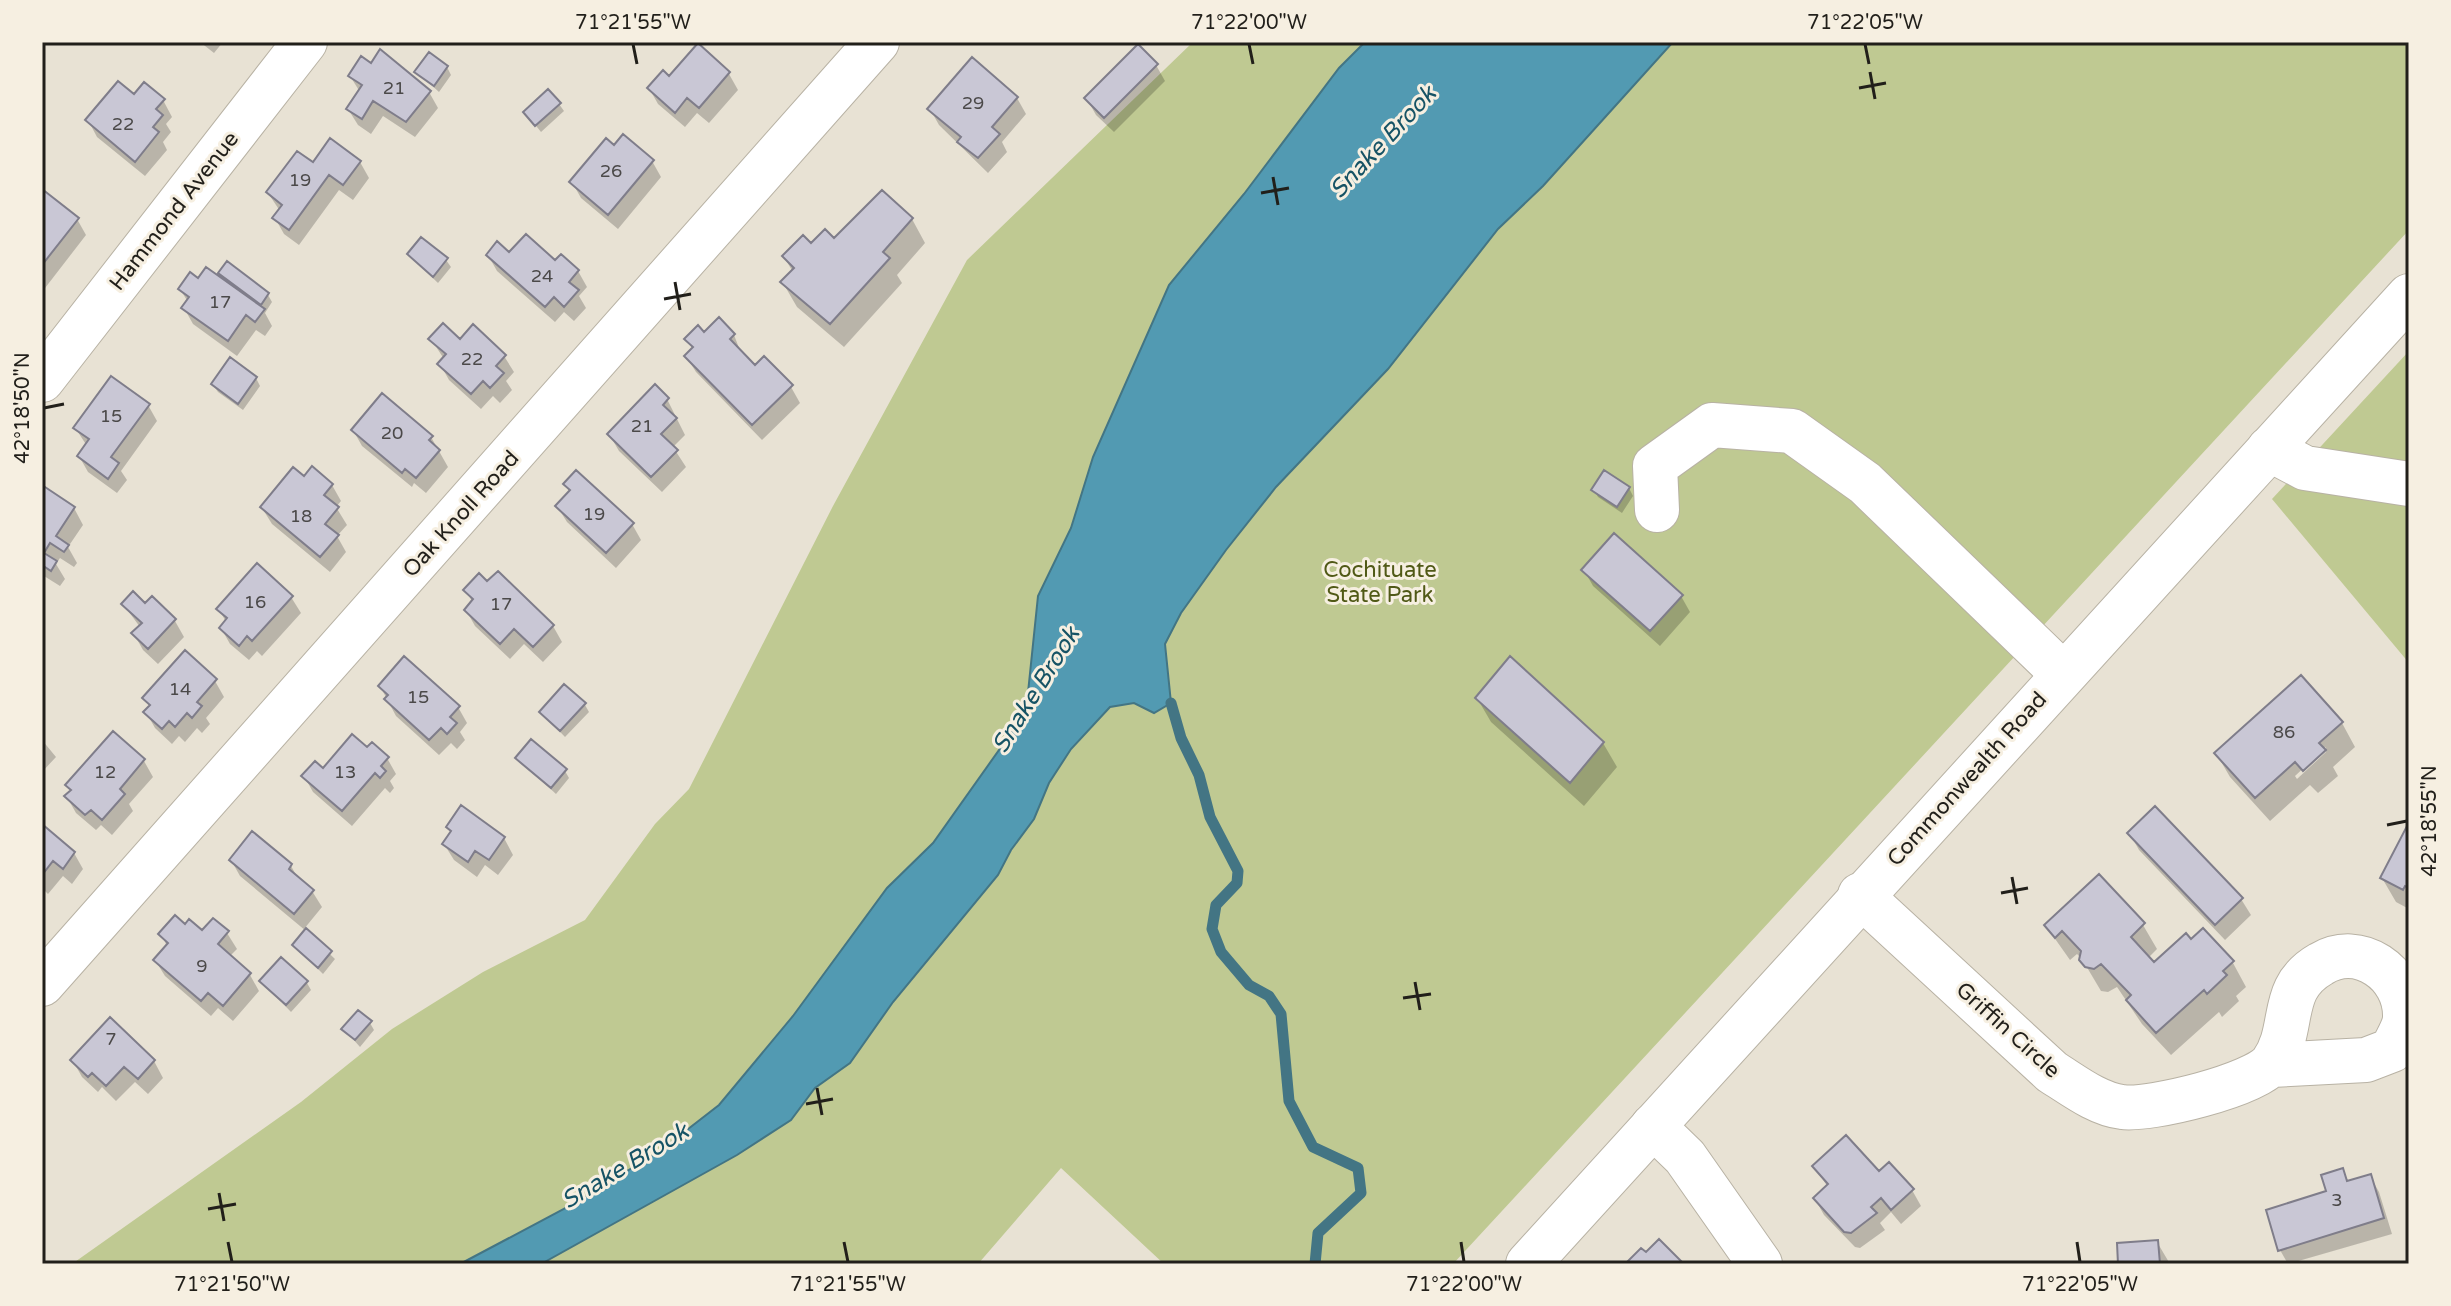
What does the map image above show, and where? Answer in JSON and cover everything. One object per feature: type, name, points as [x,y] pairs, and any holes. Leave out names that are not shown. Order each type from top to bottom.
[{"type":"street","name":"Hammond Avenue","points":[[42,380],[305,42]]},
{"type":"street","name":"Oak Knoll Road","points":[[42,984],[877,42]]},
{"type":"street","name":"Commonwealth Road","points":[[1528,1264],[1860,895],[2269,449],[2402,318]]},
{"type":"street","points":[[1657,510],[1655,466],[1712,425],[1792,431],[1865,483],[2063,674]]},
{"type":"street","points":[[2269,449],[2305,468],[2409,484]]},
{"type":"street","name":"Griffin Circle","points":[[1860,895],[2052,1072],[2083,1092],[2123,1107],[2173,1102],[2222,1090],[2271,1065]]},
{"type":"street","points":[[1653,1126],[1685,1157],[1760,1264]]},
{"type":"green space","name":"Cochituate State Park","points":[[1193,42],[2409,42],[2409,230],[1453,1264],[1164,1264],[1061,1168],[978,1264],[72,1264],[301,1102],[392,1029],[483,972],[585,920],[655,824],[689,789],[833,506],[967,260]]},
{"type":"green space","points":[[2409,351],[2409,663],[2272,499]]},
{"type":"water","name":"Snake Brook","points":[[1365,42],[1673,42],[1543,186],[1498,229],[1388,369],[1276,487],[1181,613],[1165,644],[1171,703],[1154,713],[1134,703],[1110,707],[1071,749],[1049,783],[1034,819],[1011,850],[998,875],[893,1002],[850,1063],[815,1088],[791,1120],[737,1155],[541,1264],[460,1264],[577,1202],[661,1150],[719,1105],[793,1016],[887,888],[933,843],[1026,712],[1038,596],[1071,528],[1093,457],[1169,285],[1244,194],[1339,68]]},
{"type":"building","points":[[698,43],[730,72],[699,108],[687,98],[675,113],[647,88],[663,70],[669,76]]},
{"type":"building","points":[[1138,44],[1158,64],[1104,118],[1084,98]]},
{"type":"building","points":[[380,49],[431,91],[406,122],[373,101],[362,119],[346,109],[362,85],[348,76],[361,56],[371,63]]},
{"type":"building","points":[[429,52],[448,66],[434,86],[414,72]]},
{"type":"building","points":[[972,57],[1018,97],[992,127],[1000,134],[978,158],[957,142],[961,137],[927,109]]},
{"type":"building","points":[[118,81],[134,94],[144,82],[165,99],[156,109],[163,115],[153,127],[159,132],[135,162],[85,120]]},
{"type":"building","points":[[548,89],[561,103],[535,126],[523,112]]},
{"type":"building","points":[[623,134],[654,160],[608,215],[569,182],[606,138],[614,145]]},
{"type":"building","points":[[330,138],[361,161],[343,185],[329,175],[289,230],[272,218],[282,205],[266,192],[297,151],[313,162]]},
{"type":"building","points":[[42,189],[79,218],[42,265]]},
{"type":"building","points":[[882,190],[913,218],[883,252],[890,258],[830,324],[780,282],[794,268],[782,256],[803,235],[811,243],[825,229],[834,238]]},
{"type":"building","points":[[526,234],[555,260],[561,254],[579,270],[569,282],[579,290],[564,307],[554,297],[545,307],[486,255],[497,241],[509,252]]},
{"type":"building","points":[[421,237],[448,258],[433,277],[407,254]]},
{"type":"building","points":[[227,261],[269,293],[261,305],[218,273]]},
{"type":"building","points":[[206,267],[265,309],[255,322],[246,315],[228,341],[181,308],[189,297],[178,289],[190,272],[198,278]]},
{"type":"building","points":[[719,317],[735,334],[730,339],[755,365],[764,356],[793,385],[752,425],[684,356],[693,347],[684,339],[698,325],[704,332]]},
{"type":"building","points":[[443,323],[460,339],[473,324],[506,355],[496,366],[504,373],[490,388],[483,381],[471,394],[437,364],[446,354],[428,339]]},
{"type":"building","points":[[230,357],[257,377],[238,404],[211,384]]},
{"type":"building","points":[[111,376],[150,404],[111,457],[119,463],[108,479],[77,456],[89,439],[73,428]]},
{"type":"building","points":[[655,384],[669,398],[663,405],[677,418],[661,434],[678,450],[651,477],[607,434]]},
{"type":"building","points":[[382,393],[433,436],[429,440],[440,450],[416,478],[405,469],[402,473],[351,430]]},
{"type":"building","points":[[312,466],[333,484],[324,495],[339,507],[325,524],[339,535],[320,557],[260,507],[293,467],[304,476]]},
{"type":"building","points":[[576,470],[634,523],[606,553],[555,506],[570,490],[563,484]]},
{"type":"building","points":[[1604,470],[1630,487],[1617,507],[1591,490]]},
{"type":"building","points":[[42,485],[75,507],[56,536],[69,545],[64,552],[50,543],[44,553],[57,561],[51,571],[42,565]]},
{"type":"building","points":[[1614,533],[1683,595],[1650,631],[1581,570]]},
{"type":"building","points":[[257,563],[293,596],[252,641],[247,636],[239,646],[219,628],[227,618],[216,609]]},
{"type":"building","points":[[498,571],[554,625],[533,647],[514,629],[500,644],[464,610],[473,599],[463,590],[479,573],[487,581]]},
{"type":"building","points":[[133,591],[145,603],[152,596],[176,619],[148,649],[131,633],[142,623],[121,604]]},
{"type":"building","points":[[185,650],[217,679],[197,702],[202,706],[192,718],[187,713],[175,727],[169,721],[162,729],[143,712],[150,705],[142,698]]},
{"type":"building","points":[[404,656],[460,706],[450,717],[457,723],[447,734],[441,728],[429,740],[384,699],[388,695],[378,686]]},
{"type":"building","points":[[1510,656],[1604,742],[1570,783],[1475,698]]},
{"type":"building","points":[[2301,675],[2343,722],[2319,743],[2326,750],[2303,771],[2295,762],[2255,798],[2214,753]]},
{"type":"building","points":[[564,684],[586,703],[560,731],[539,712]]},
{"type":"building","points":[[113,731],[145,759],[120,789],[125,794],[102,820],[91,810],[85,815],[64,796],[71,790],[65,785]]},
{"type":"building","points":[[352,734],[367,747],[372,742],[389,757],[381,766],[386,771],[380,778],[375,773],[342,811],[301,776],[315,761],[323,768]]},
{"type":"building","points":[[531,739],[567,769],[551,788],[515,758]]},
{"type":"building","points":[[461,805],[505,837],[489,860],[475,851],[468,862],[442,844],[451,831],[446,827]]},
{"type":"building","points":[[2155,806],[2243,898],[2215,925],[2127,833]]},
{"type":"building","points":[[42,824],[75,852],[63,869],[53,861],[42,875]]},
{"type":"building","points":[[2407,826],[2409,888],[2405,886],[2403,890],[2380,878]]},
{"type":"building","points":[[252,831],[292,864],[289,869],[314,890],[294,914],[229,860]]},
{"type":"building","points":[[2099,874],[2145,923],[2131,937],[2154,962],[2186,933],[2191,939],[2203,928],[2234,961],[2223,971],[2227,975],[2207,994],[2204,990],[2156,1033],[2126,1000],[2131,995],[2101,964],[2094,969],[2085,967],[2079,960],[2081,951],[2062,931],[2055,938],[2044,925]]},
{"type":"building","points":[[175,915],[185,924],[189,919],[202,930],[213,918],[229,931],[218,944],[251,973],[223,1006],[208,993],[201,1001],[153,960],[168,943],[158,934]]},
{"type":"building","points":[[306,928],[332,951],[318,968],[292,945]]},
{"type":"building","points":[[281,957],[308,981],[286,1005],[259,981]]},
{"type":"building","points":[[358,1010],[372,1021],[355,1040],[341,1029]]},
{"type":"building","points":[[110,1017],[155,1060],[138,1079],[124,1067],[106,1086],[92,1073],[88,1077],[70,1060]]},
{"type":"building","points":[[1846,1135],[1879,1171],[1889,1162],[1914,1189],[1891,1210],[1881,1198],[1871,1207],[1877,1213],[1851,1233],[1844,1232],[1813,1198],[1828,1184],[1812,1166]]},
{"type":"building","points":[[2343,1168],[2347,1181],[2371,1174],[2384,1218],[2278,1251],[2266,1210],[2326,1191],[2321,1175]]},
{"type":"building","points":[[1659,1239],[1684,1264],[1625,1264],[1641,1248],[1646,1252]]},
{"type":"building","points":[[2158,1240],[2160,1264],[2118,1264],[2117,1243]]},
{"type":"waterway","points":[[1171,703],[1181,738],[1199,775],[1210,817],[1238,871],[1237,883],[1216,905],[1212,929],[1221,952],[1249,985],[1269,996],[1281,1014],[1289,1101],[1313,1147],[1358,1168],[1361,1193],[1318,1233],[1315,1264]]}]
